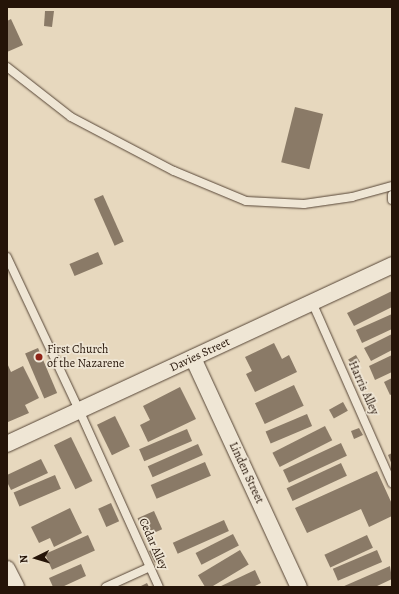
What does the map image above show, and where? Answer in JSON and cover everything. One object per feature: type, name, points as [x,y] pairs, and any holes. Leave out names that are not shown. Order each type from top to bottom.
[{"type":"street","name":"Davies Street","points":[[7,444],[392,265]]},
{"type":"street","name":"Linden Street","points":[[193,358],[299,587]]},
{"type":"street","points":[[7,569],[16,587]]},
{"type":"lane","points":[[7,67],[71,117],[174,171],[246,201],[304,204],[352,197],[392,186]]},
{"type":"lane","points":[[392,195],[392,200]]},
{"type":"lane","name":"Cedar Alley","points":[[7,257],[79,410],[159,587]]},
{"type":"lane","name":"Harris Alley","points":[[312,302],[392,483]]},
{"type":"lane","points":[[106,587],[150,567]]},
{"type":"building","points":[[45,11],[54,11],[52,27],[44,26]]},
{"type":"building","points":[[11,19],[23,45],[7,52],[7,21]]},
{"type":"building","points":[[295,107],[323,114],[309,169],[281,162]]},
{"type":"building","points":[[103,195],[124,242],[115,246],[94,199]]},
{"type":"building","points":[[98,252],[103,264],[75,276],[69,264]]},
{"type":"building","points":[[392,291],[392,307],[354,326],[347,313]]},
{"type":"building","points":[[392,314],[392,329],[362,343],[356,330]]},
{"type":"building","points":[[392,334],[392,350],[371,361],[364,348]]},
{"type":"building","points":[[274,343],[282,359],[289,355],[297,372],[255,392],[246,374],[252,371],[245,357]]},
{"type":"building","points":[[38,348],[57,393],[44,399],[25,353]]},
{"type":"building","points":[[356,355],[360,362],[352,366],[348,360]]},
{"type":"building","points":[[392,355],[392,372],[375,380],[369,366]]},
{"type":"building","points":[[7,363],[11,372],[23,366],[39,398],[25,405],[29,413],[8,422]]},
{"type":"building","points":[[392,378],[392,394],[390,395],[384,382]]},
{"type":"building","points":[[294,385],[304,406],[265,424],[255,403]]},
{"type":"building","points":[[180,387],[196,419],[148,442],[140,425],[150,420],[143,406]]},
{"type":"building","points":[[343,402],[348,411],[334,419],[329,410]]},
{"type":"building","points":[[307,414],[312,426],[271,444],[266,432]]},
{"type":"building","points":[[115,416],[130,447],[112,455],[97,425]]},
{"type":"building","points":[[325,426],[332,440],[280,467],[272,453]]},
{"type":"building","points":[[359,428],[363,435],[354,439],[351,431]]},
{"type":"building","points":[[187,429],[192,441],[144,461],[139,449]]},
{"type":"building","points":[[71,437],[92,481],[75,489],[54,445]]},
{"type":"building","points":[[341,443],[347,456],[289,483],[283,470]]},
{"type":"building","points":[[198,444],[203,455],[153,477],[148,466]]},
{"type":"building","points":[[392,453],[392,465],[388,455]]},
{"type":"building","points":[[41,459],[48,473],[11,490],[7,482],[7,475]]},
{"type":"building","points":[[205,462],[211,476],[157,499],[151,485]]},
{"type":"building","points":[[341,463],[347,476],[293,501],[287,488]]},
{"type":"building","points":[[377,471],[392,504],[392,516],[369,527],[361,509],[307,533],[295,508]]},
{"type":"building","points":[[55,475],[61,489],[19,506],[14,493]]},
{"type":"building","points":[[111,503],[119,521],[106,527],[98,509]]},
{"type":"building","points":[[70,508],[82,533],[54,547],[50,538],[39,543],[31,527]]},
{"type":"building","points":[[154,511],[162,529],[146,537],[138,518]]},
{"type":"building","points":[[224,520],[229,531],[178,554],[173,543]]},
{"type":"building","points":[[233,534],[239,546],[201,565],[196,553]]},
{"type":"building","points":[[88,535],[95,551],[52,570],[45,554]]},
{"type":"building","points":[[367,535],[373,548],[330,568],[324,555]]},
{"type":"building","points":[[157,547],[163,559],[155,563],[149,551]]},
{"type":"building","points":[[240,550],[249,565],[211,587],[205,587],[198,575]]},
{"type":"building","points":[[377,550],[382,562],[338,581],[333,569]]},
{"type":"building","points":[[81,564],[86,576],[62,587],[53,587],[49,578]]},
{"type":"building","points":[[390,566],[392,579],[375,587],[342,587]]},
{"type":"building","points":[[255,570],[261,583],[253,587],[219,587]]},
{"type":"building","points":[[147,583],[149,587],[139,587]]},
{"type":"place","name":"First Church of the Nazarene","points":[[39,357]]}]
